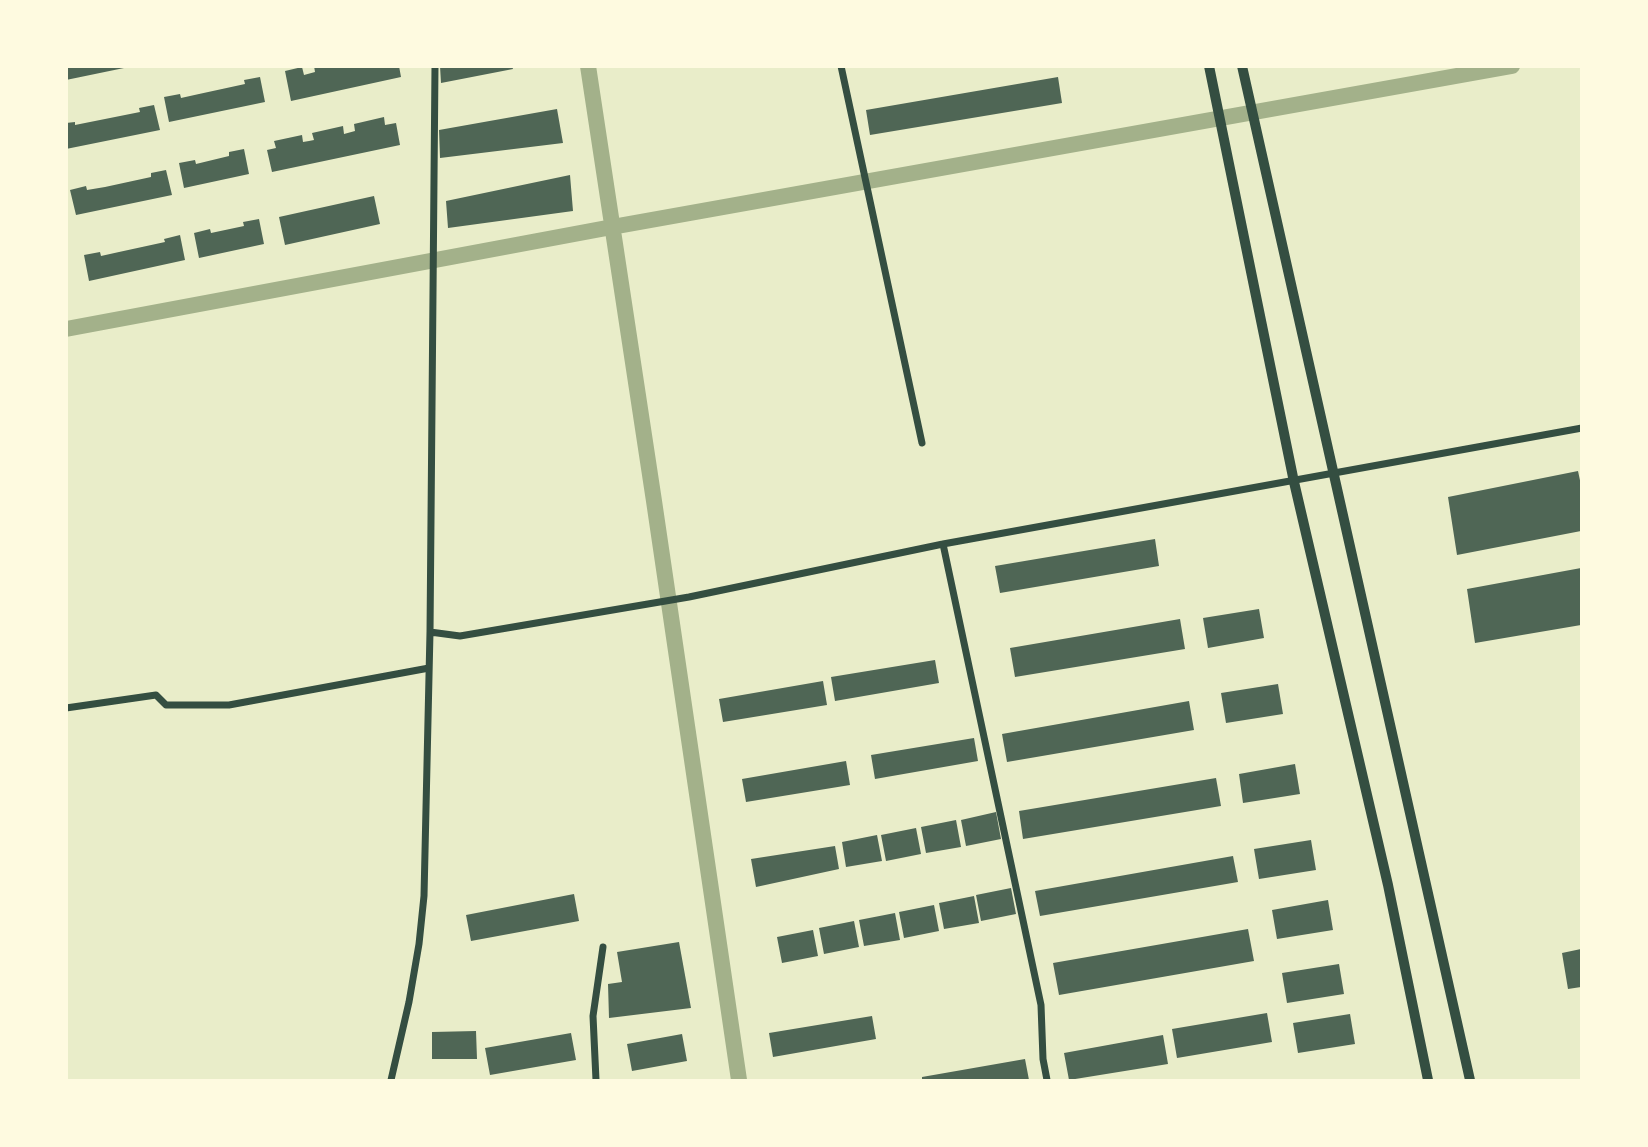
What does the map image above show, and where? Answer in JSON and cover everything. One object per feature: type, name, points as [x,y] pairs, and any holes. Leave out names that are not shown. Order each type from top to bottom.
[{"type":"main road","points":[[1209,66],[1294,482],[1388,885],[1428,1080]]},
{"type":"main road","points":[[1242,69],[1470,1080]]},
{"type":"street","points":[[391,1080],[409,1002],[423,908],[430,632],[435,66]]},
{"type":"street","points":[[841,66],[922,443]]},
{"type":"street","points":[[430,632],[460,636],[689,597],[943,544],[1581,428]]},
{"type":"street","points":[[943,544],[1041,1005],[1043,1059],[1047,1080]]},
{"type":"street","points":[[66,708],[156,695],[166,705],[229,705],[429,668]]},
{"type":"street","points":[[596,1080],[593,1016],[603,947]]},
{"type":"building","points":[[66,66],[124,66],[124,68],[66,80]]},
{"type":"building","points":[[314,66],[399,66],[401,77],[291,101],[285,71],[302,67],[304,75],[315,72]]},
{"type":"building","points":[[440,66],[512,66],[513,69],[441,83]]},
{"type":"building","points":[[260,77],[265,102],[169,122],[164,97],[180,94],[181,98],[245,84],[244,80]]},
{"type":"building","points":[[1058,77],[1062,103],[870,135],[866,110]]},
{"type":"building","points":[[154,105],[160,130],[66,149],[66,123],[75,122],[75,125],[140,112],[139,108]]},
{"type":"building","points":[[557,109],[563,143],[440,158],[439,130]]},
{"type":"building","points":[[384,117],[385,125],[396,123],[400,145],[272,172],[267,150],[276,148],[274,141],[302,135],[303,142],[314,140],[312,133],[343,126],[344,134],[355,131],[354,124]]},
{"type":"building","points":[[244,149],[249,174],[184,188],[179,163],[195,160],[196,164],[229,156],[229,152]]},
{"type":"building","points":[[166,170],[172,195],[76,215],[70,190],[86,186],[87,190],[105,187],[151,177],[151,173]]},
{"type":"building","points":[[570,175],[573,211],[448,228],[446,201]]},
{"type":"building","points":[[374,196],[380,224],[285,245],[279,217]]},
{"type":"building","points":[[259,219],[264,244],[199,258],[194,233],[210,229],[211,233],[244,226],[243,222]]},
{"type":"building","points":[[180,235],[185,260],[89,281],[84,255],[100,252],[101,256],[165,242],[164,239]]},
{"type":"building","points":[[1578,471],[1581,485],[1581,531],[1457,555],[1448,497]]},
{"type":"building","points":[[1155,539],[1159,566],[1000,593],[995,566]]},
{"type":"building","points":[[1581,568],[1581,625],[1475,643],[1467,589]]},
{"type":"building","points":[[1259,609],[1264,638],[1208,648],[1203,618]]},
{"type":"building","points":[[1180,619],[1185,649],[1015,677],[1010,648]]},
{"type":"building","points":[[935,660],[939,683],[835,701],[831,677]]},
{"type":"building","points":[[823,681],[827,705],[723,722],[719,699]]},
{"type":"building","points":[[1278,684],[1283,714],[1226,723],[1221,693]]},
{"type":"building","points":[[1189,701],[1194,730],[1007,762],[1002,734]]},
{"type":"building","points":[[974,738],[978,761],[875,779],[871,755]]},
{"type":"building","points":[[846,761],[850,785],[746,802],[742,779]]},
{"type":"building","points":[[1295,764],[1300,794],[1243,803],[1239,774]]},
{"type":"building","points":[[1216,778],[1221,806],[1023,839],[1019,811]]},
{"type":"building","points":[[996,812],[1001,839],[966,846],[961,820]]},
{"type":"building","points":[[956,820],[961,847],[926,853],[921,827]]},
{"type":"building","points":[[916,828],[921,854],[886,861],[881,835]]},
{"type":"building","points":[[877,835],[882,861],[846,867],[842,842]]},
{"type":"building","points":[[1311,840],[1316,870],[1259,879],[1254,849]]},
{"type":"building","points":[[835,846],[839,869],[756,887],[751,859]]},
{"type":"building","points":[[1233,856],[1238,882],[1040,916],[1035,891]]},
{"type":"building","points":[[1011,888],[1016,914],[981,921],[976,895]]},
{"type":"building","points":[[574,894],[579,921],[471,941],[466,915]]},
{"type":"building","points":[[974,896],[979,923],[944,929],[939,903]]},
{"type":"building","points":[[1328,900],[1333,930],[1277,939],[1272,910]]},
{"type":"building","points":[[934,905],[939,931],[904,938],[899,912]]},
{"type":"building","points":[[895,913],[900,940],[864,946],[859,920]]},
{"type":"building","points":[[854,921],[859,947],[824,954],[819,928]]},
{"type":"building","points":[[1248,929],[1254,961],[1059,995],[1053,963]]},
{"type":"building","points":[[813,930],[818,956],[782,963],[777,937]]},
{"type":"building","points":[[679,942],[691,1008],[609,1018],[608,984],[622,982],[617,952]]},
{"type":"building","points":[[1581,949],[1581,987],[1568,989],[1562,953]]},
{"type":"building","points":[[1339,964],[1344,994],[1287,1003],[1282,973]]},
{"type":"building","points":[[1267,1013],[1272,1042],[1177,1058],[1172,1029]]},
{"type":"building","points":[[1350,1014],[1355,1044],[1298,1053],[1293,1023]]},
{"type":"building","points":[[872,1016],[876,1039],[773,1057],[769,1033]]},
{"type":"building","points":[[476,1031],[477,1059],[432,1059],[432,1032]]},
{"type":"building","points":[[571,1033],[576,1060],[490,1075],[485,1048]]},
{"type":"building","points":[[682,1034],[687,1061],[632,1071],[627,1044]]},
{"type":"building","points":[[1163,1035],[1168,1064],[1069,1080],[1064,1053]]},
{"type":"building","points":[[1025,1059],[1029,1080],[922,1080],[922,1077]]},
{"type":"waterway","points":[[588,66],[739,1080]]},
{"type":"waterway","points":[[66,329],[612,227],[1512,66]]}]
